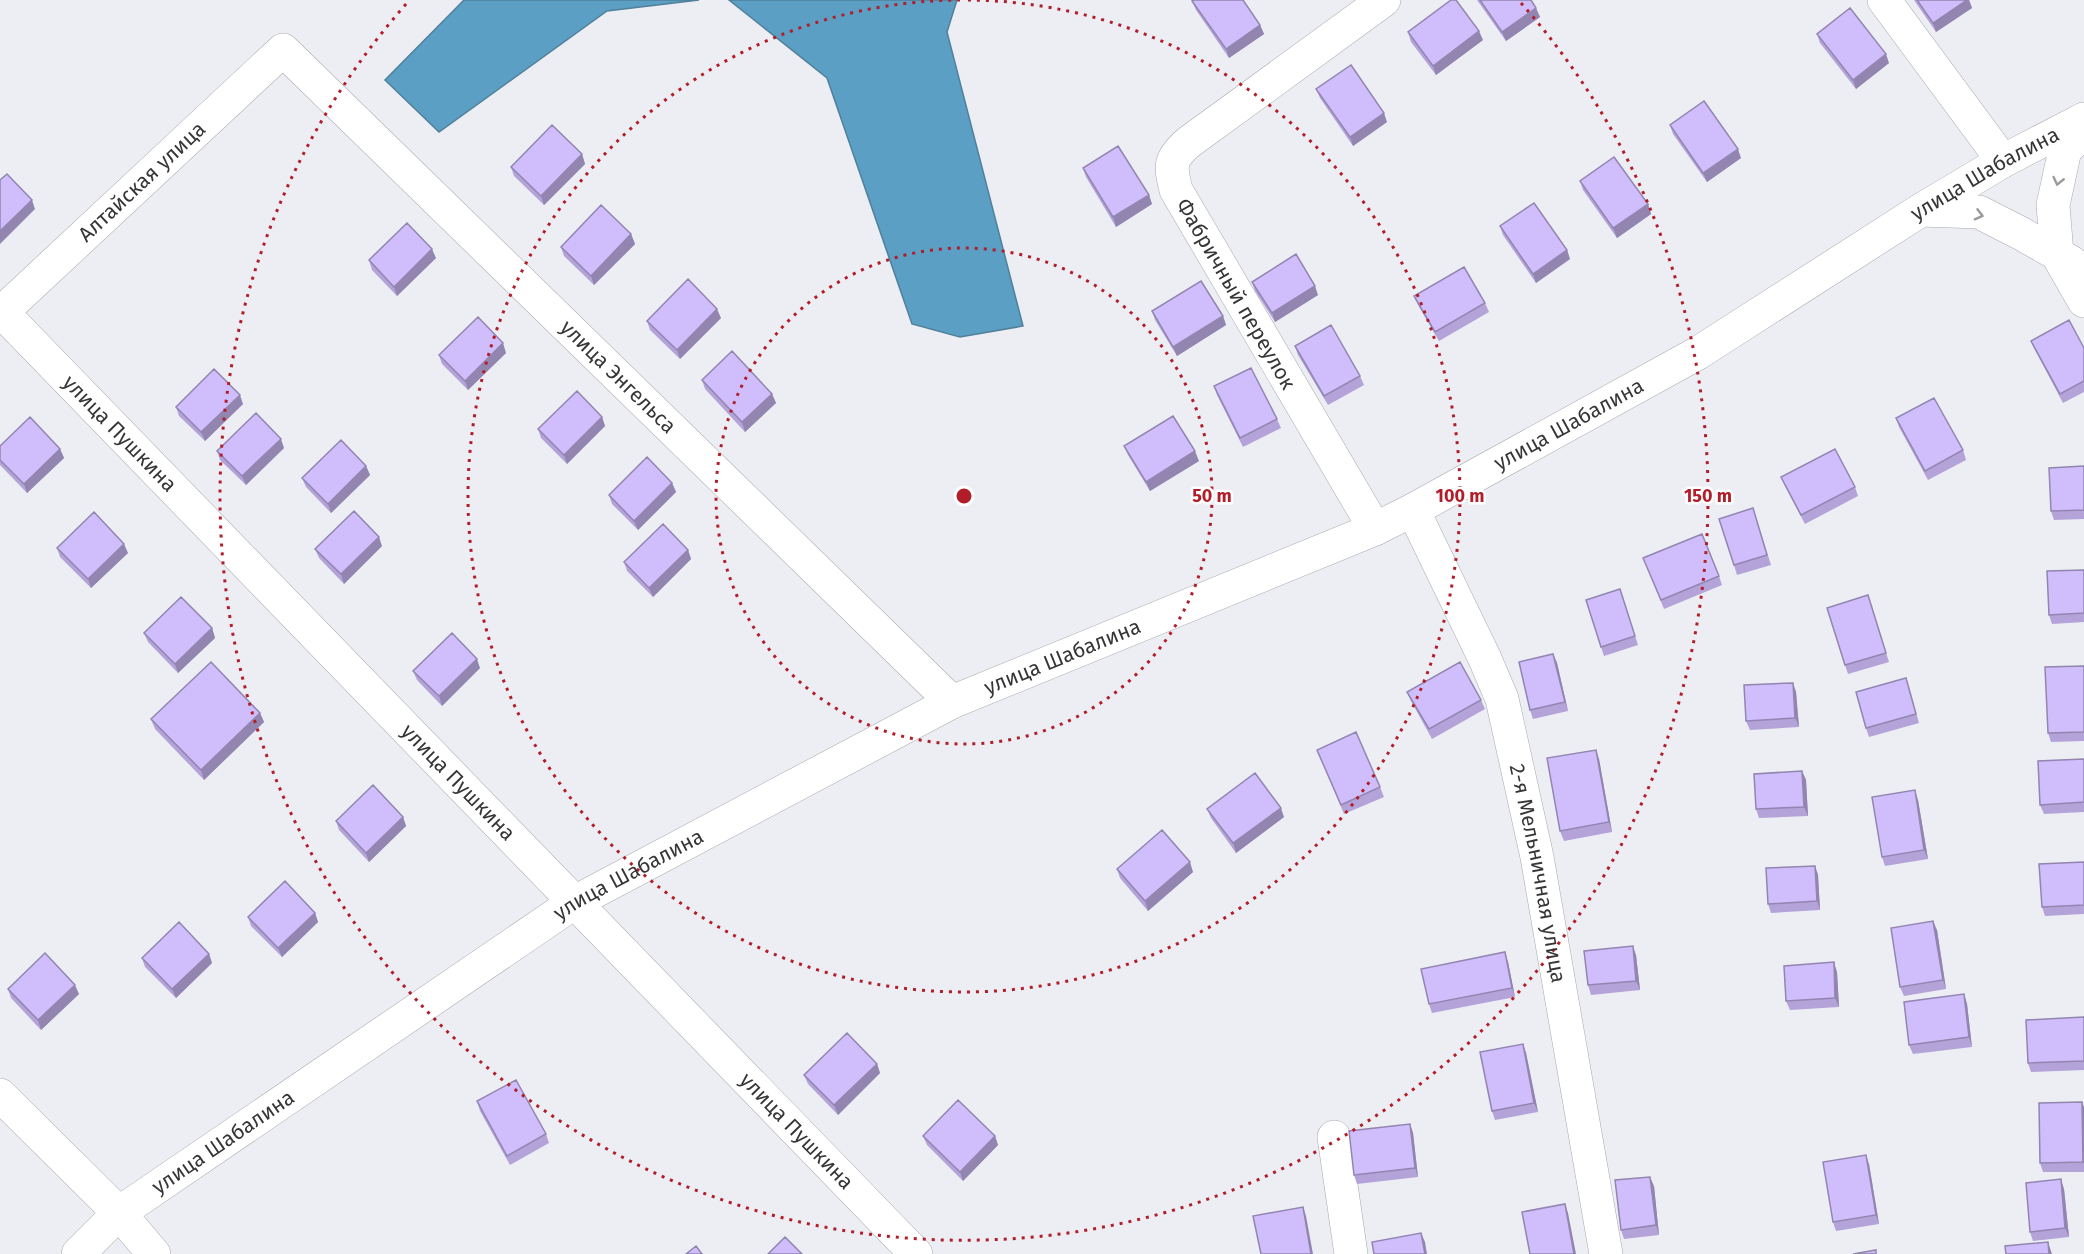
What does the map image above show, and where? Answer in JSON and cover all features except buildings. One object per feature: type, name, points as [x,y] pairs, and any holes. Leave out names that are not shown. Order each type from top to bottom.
[{"type":"street","name":"Фабричный переулок","points":[[1375,529],[1176,190],[1170,169],[1176,154],[1189,142],[1384,0]]},
{"type":"street","points":[[1884,0],[2003,160]]},
{"type":"street","name":"Алтайская улица","points":[[1,312],[283,50]]},
{"type":"street","name":"улица Энгельса","points":[[283,50],[952,702]]},
{"type":"street","name":"улица Шабалина","points":[[78,1254],[119,1214],[575,902],[952,702],[1375,529],[1413,510],[1698,353],[2003,160],[2084,119]]},
{"type":"street","points":[[2084,132],[2065,150],[2053,205],[2084,301]]},
{"type":"street","points":[[1921,210],[1979,212],[2071,262]]},
{"type":"street","name":"улица Пушкина","points":[[1,312],[916,1254]]},
{"type":"street","name":"2-я Мельничная улица","points":[[1413,510],[1502,699],[1537,857],[1606,1254]]},
{"type":"street","points":[[0,1095],[119,1214],[154,1254]]},
{"type":"street","points":[[1334,1137],[1351,1254]]},
{"type":"water","points":[[464,0],[699,0],[607,11],[439,132],[385,80]]},
{"type":"water","points":[[729,0],[957,0],[947,32],[1023,326],[960,337],[912,324],[827,78]]}]
